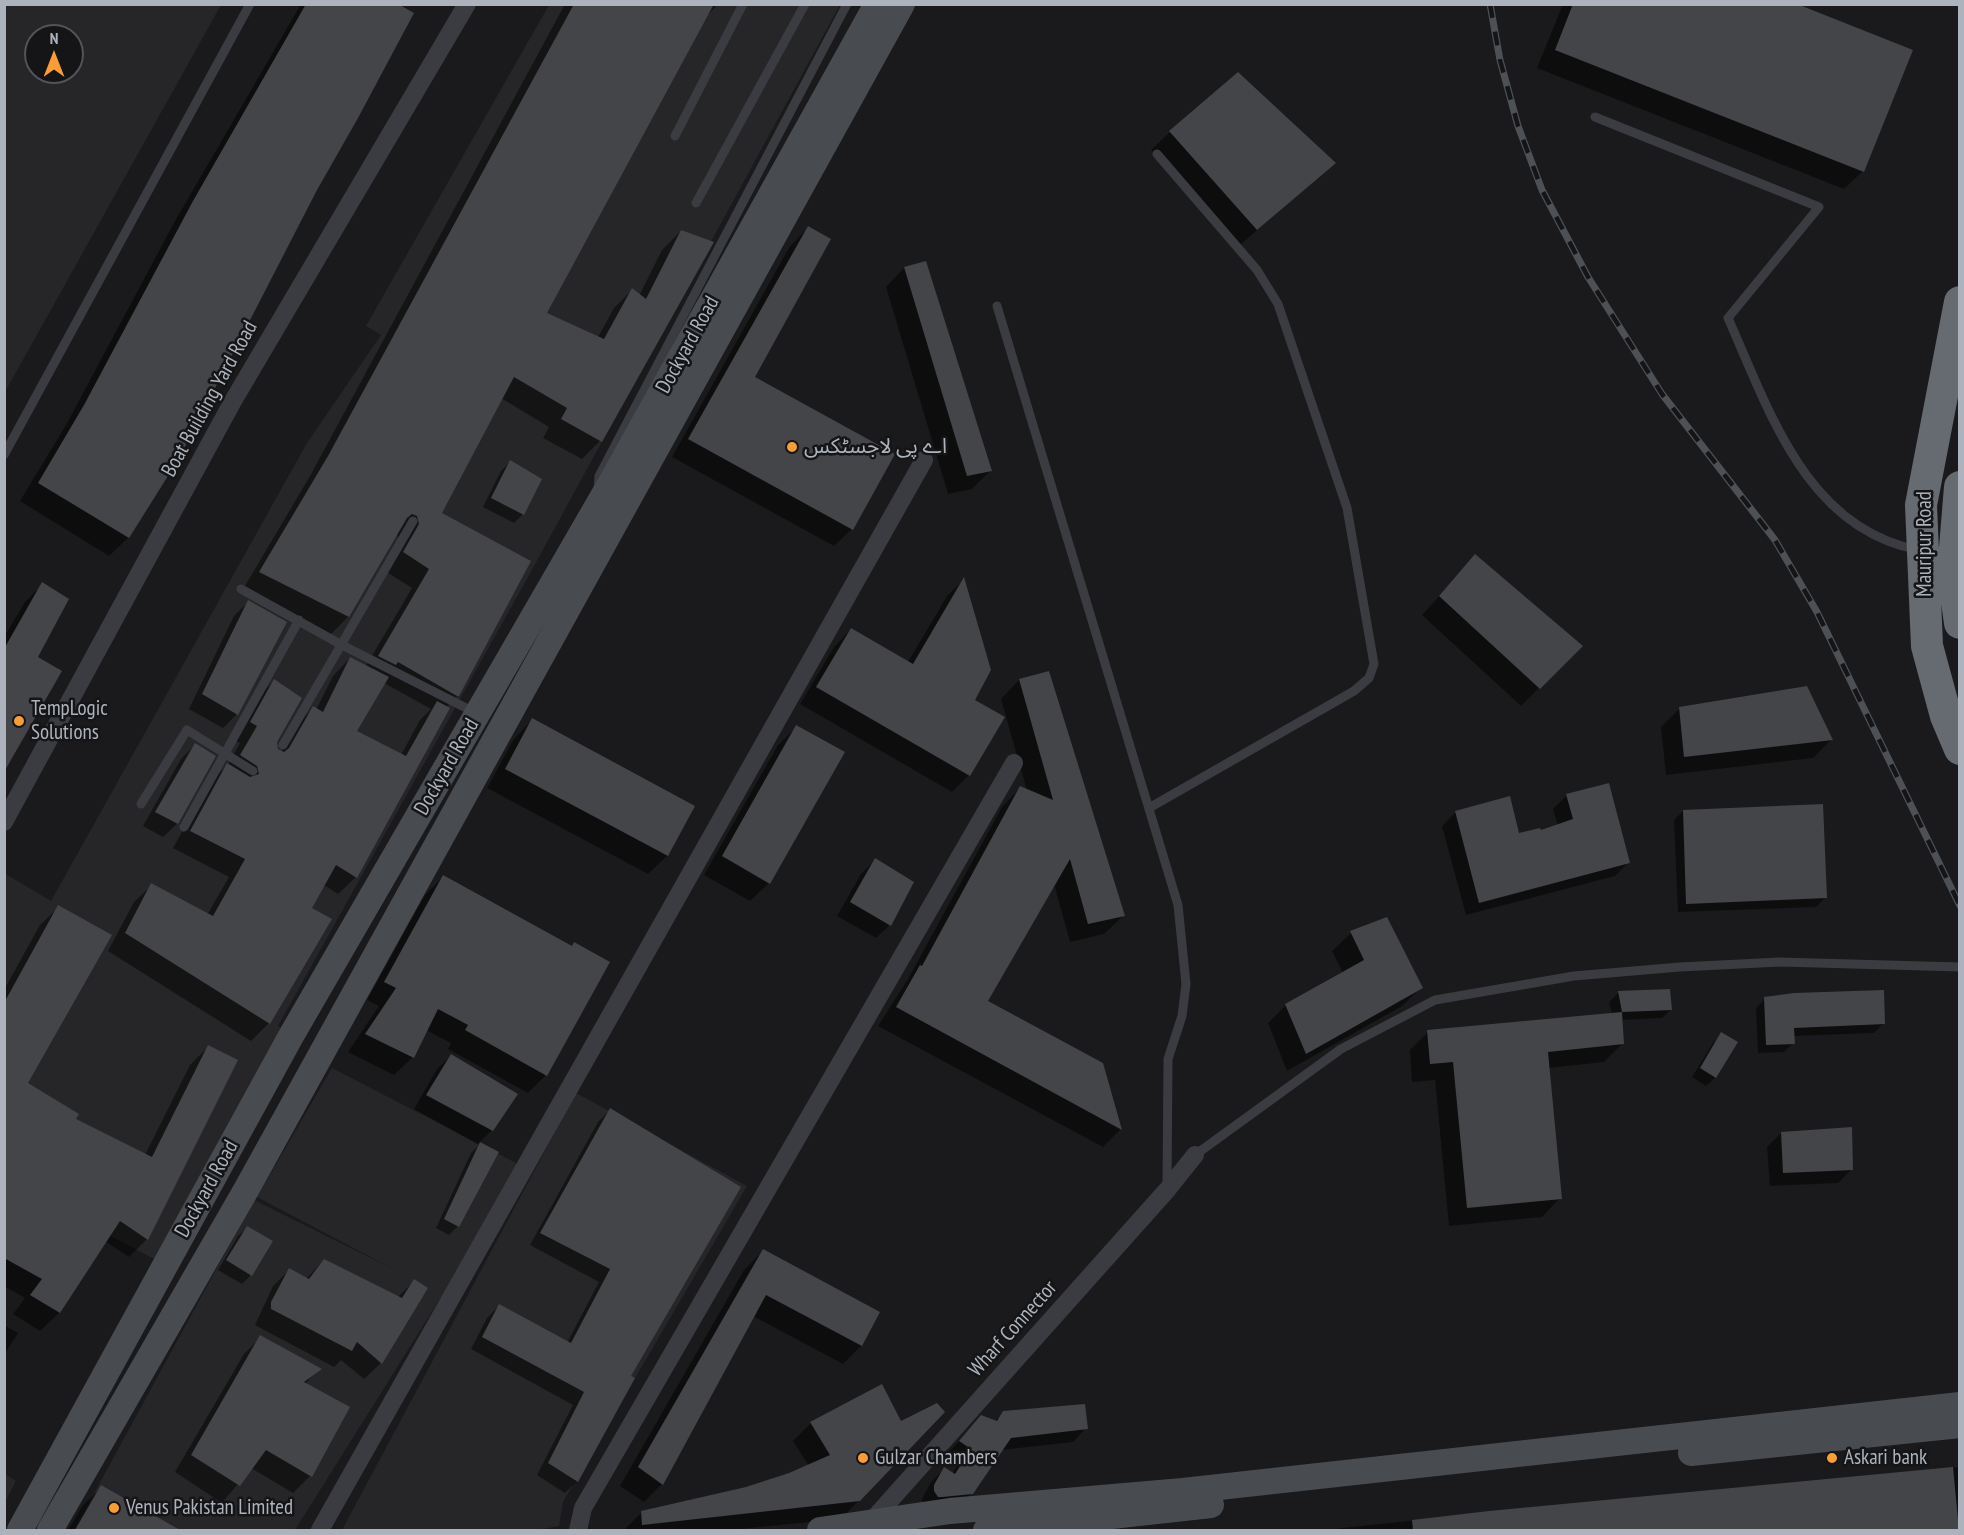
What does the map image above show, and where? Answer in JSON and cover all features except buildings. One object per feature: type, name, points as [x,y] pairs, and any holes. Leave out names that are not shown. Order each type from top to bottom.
[{"type":"highway","name":"Mauripur Road","points":[[1959,302],[1921,505],[1927,646],[1946,716],[1959,749]]},
{"type":"highway","name":"Mauripur Road","points":[[1959,487],[1953,572],[1959,623]]},
{"type":"street","name":"Boat Building Yard Road","points":[[4,822],[233,401],[467,4]]},
{"type":"street","name":"Dockyard Road","points":[[50,1530],[246,1191],[877,4]]},
{"type":"street","name":"Dockyard Road","points":[[20,1530],[291,1036],[596,508],[623,484],[902,4]]},
{"type":"street","points":[[320,1530],[924,460]]},
{"type":"street","points":[[578,1530],[583,1508],[1014,764]]},
{"type":"street","name":"Wharf Connector","points":[[866,1526],[1167,1191],[1194,1155]]},
{"type":"street","points":[[820,1530],[866,1526],[950,1511],[1183,1491],[1544,1453],[1959,1405]]},
{"type":"street","points":[[986,1530],[1959,1425]]},
{"type":"lane","points":[[4,455],[249,4]]},
{"type":"lane","points":[[675,136],[743,4]]},
{"type":"lane","points":[[696,203],[805,4]]},
{"type":"lane","points":[[596,508],[599,476],[847,4]]},
{"type":"lane","points":[[1595,117],[1819,207],[1728,318],[1779,431],[1804,475],[1823,496],[1876,537],[1894,545],[1938,553]]},
{"type":"lane","points":[[1149,808],[1354,692],[1369,678],[1374,664],[1347,508],[1278,304],[1257,270],[1157,154]]},
{"type":"lane","points":[[997,306],[1178,904],[1186,984],[1182,1016],[1168,1059],[1167,1191]]},
{"type":"lane","points":[[283,745],[413,521]]},
{"type":"lane","points":[[1949,555],[1959,557]]},
{"type":"lane","points":[[242,589],[340,644],[478,714]]},
{"type":"lane","points":[[184,827],[299,621]]},
{"type":"lane","points":[[141,804],[187,730],[253,771]]},
{"type":"lane","points":[[1194,1155],[1341,1049],[1435,1000],[1574,976],[1680,967],[1780,962],[1959,967]]},
{"type":"shaded area","points":[[4,5],[221,5],[5,392]]},
{"type":"shaded area","points":[[549,5],[840,5],[533,568],[278,1026],[291,1036],[166,1265],[5,1181],[4,873],[51,901],[307,443],[381,335],[366,326]]},
{"type":"shaded area","points":[[332,1068],[518,1164],[443,1294],[295,1530],[74,1530],[254,1200],[395,1270],[257,1197]]},
{"type":"shaded area","points":[[576,1093],[747,1186],[563,1502],[559,1526],[538,1530],[342,1530]]},
{"type":"shaded area","points":[[5,1474],[16,1481],[5,1502]]},
{"type":"railway","points":[[1490,4],[1500,60],[1518,126],[1542,190],[1588,277],[1662,394],[1775,540],[1817,612],[1960,906]]},
{"type":"place","name":"اے پی لاجسٹکس","points":[[792,447]]},
{"type":"place","name":"TempLogic Solutions","points":[[19,721]]},
{"type":"place","name":"Gulzar Chambers","points":[[863,1458]]},
{"type":"place","name":"Askari bank","points":[[1832,1458]]},
{"type":"place","name":"Venus Pakistan Limited","points":[[114,1508]]}]
